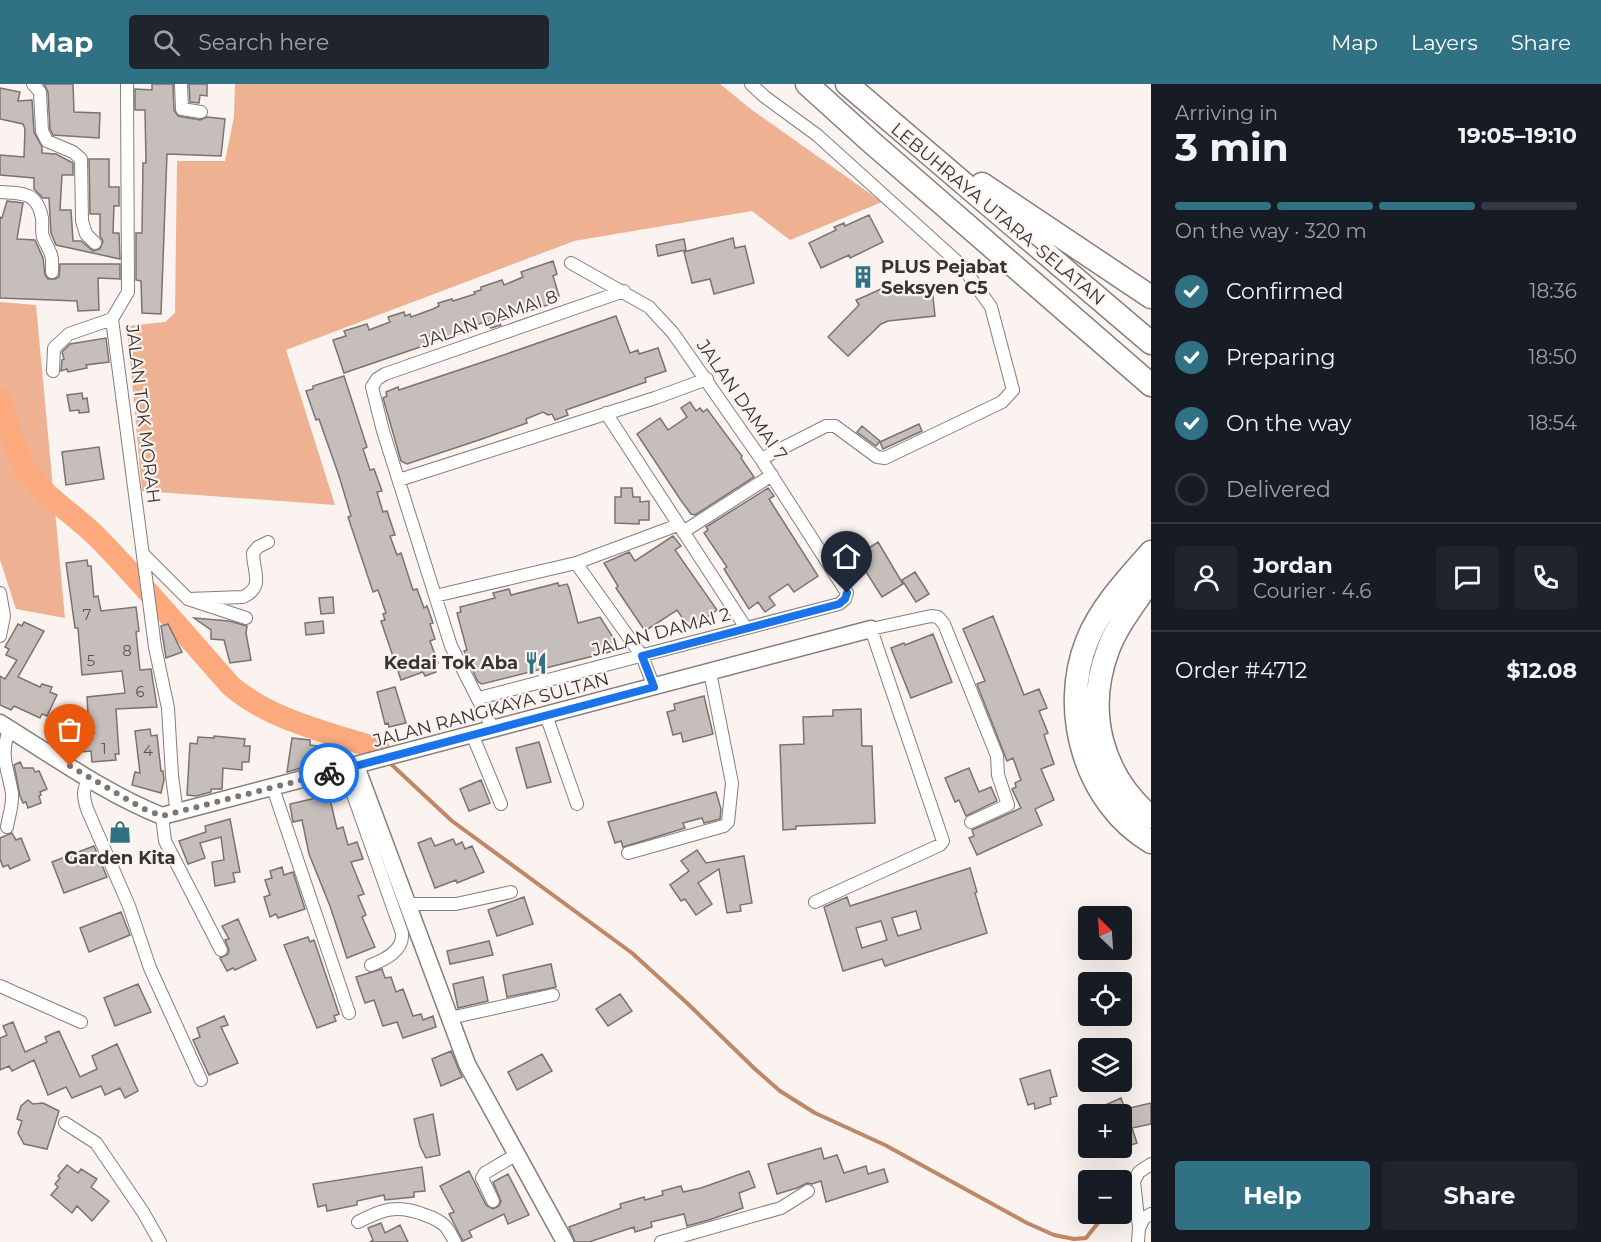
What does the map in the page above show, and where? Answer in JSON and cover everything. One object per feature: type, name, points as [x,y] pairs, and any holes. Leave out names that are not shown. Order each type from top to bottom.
[{"type":"highway","name":"LEBUHRAYA UTARA–SELATAN","points":[[807,84],[1151,385]]},
{"type":"highway","name":"LEBUHRAYA UTARA–SELATAN","points":[[847,84],[1151,344]]},
{"type":"highway","points":[[891,123],[1151,297]]},
{"type":"highway","points":[[1151,552],[1102,613],[1087,642],[1079,674],[1075,711],[1082,752],[1098,787],[1121,818],[1151,842]]},
{"type":"highway","points":[[1151,579],[1108,649],[1101,677],[1098,710],[1101,745],[1116,778],[1138,806],[1151,817]]},
{"type":"street","points":[[33,84],[40,92],[42,131],[46,141],[73,152],[81,159],[82,221],[86,234],[95,243]]},
{"type":"street","name":"JALAN TOK MORAH","points":[[127,84],[128,292],[112,319],[155,647],[168,708],[172,776],[170,815]]},
{"type":"street","points":[[181,84],[182,109],[201,112]]},
{"type":"street","points":[[751,84],[817,135],[962,266],[991,307],[1013,390],[1002,402],[885,458],[878,457],[835,426],[826,426],[761,459]]},
{"type":"street","points":[[0,192],[21,193],[30,196],[38,203],[43,236],[53,255],[52,272]]},
{"type":"street","name":"JALAN DAMAI 7","points":[[571,263],[649,307],[673,333],[772,475],[847,593]]},
{"type":"street","name":"JALAN DAMAI 8","points":[[399,480],[372,387],[376,379],[624,291]]},
{"type":"street","points":[[53,370],[54,348],[69,334],[112,319]]},
{"type":"street","points":[[494,729],[451,646],[399,480],[655,398],[707,379]]},
{"type":"street","points":[[606,413],[746,628]]},
{"type":"street","points":[[435,596],[576,563],[681,528],[772,475]]},
{"type":"street","points":[[188,599],[243,597],[251,593],[255,588],[256,579],[253,553],[258,547],[268,543]]},
{"type":"street","points":[[143,554],[188,599],[246,618]]},
{"type":"street","points":[[576,563],[642,656],[654,687]]},
{"type":"street","points":[[0,593],[4,616],[0,636]]},
{"type":"street","name":"JALAN DAMAI 2","points":[[479,698],[839,604],[845,599],[847,593]]},
{"type":"street","points":[[815,902],[940,845],[943,841],[871,629],[931,616],[938,617],[944,624],[997,756],[998,775],[1008,805],[971,822]]},
{"type":"street","name":"JALAN RANGKAYA SULTAN","points":[[170,815],[871,629]]},
{"type":"street","points":[[628,853],[724,826],[728,822],[732,783],[710,672]]},
{"type":"street","points":[[546,715],[577,804]]},
{"type":"street","points":[[7,827],[12,805],[2,759],[1,747],[5,726],[142,808],[170,815],[165,841],[221,950]]},
{"type":"street","points":[[472,735],[501,804]]},
{"type":"street","points":[[350,768],[407,904],[467,1064],[565,1242]]},
{"type":"street","points":[[350,768],[402,933],[401,944],[394,952],[371,965]]},
{"type":"street","points":[[90,778],[84,786],[83,793],[87,809],[129,906],[150,968],[201,1080]]},
{"type":"street","points":[[273,788],[349,1013]]},
{"type":"street","points":[[407,904],[456,904],[511,892]]},
{"type":"street","points":[[0,986],[81,1022]]},
{"type":"street","points":[[450,1018],[553,995]]},
{"type":"street","points":[[65,1123],[96,1143],[143,1212],[160,1242]]},
{"type":"street","points":[[493,1201],[482,1178],[485,1173],[517,1154]]},
{"type":"street","points":[[1138,1242],[1139,1228],[1134,1181],[1139,1172],[1151,1164]]},
{"type":"street","points":[[661,1242],[781,1208],[808,1191]]},
{"type":"street","points":[[357,1222],[374,1213],[394,1208],[412,1210],[446,1226],[455,1242]]},
{"type":"street","points":[[1139,1228],[1144,1218],[1151,1214]]},
{"type":"shaded area","points":[[235,84],[720,84],[752,110],[882,202],[790,240],[752,211],[574,241],[286,350],[335,505],[142,491],[127,326],[165,322],[175,313],[177,161],[225,161],[234,117]]},
{"type":"shaded area","points":[[0,302],[36,305],[65,618],[16,609],[0,560]]},
{"type":"building","points":[[44,84],[73,84],[74,112],[100,113],[99,138],[53,135],[50,129],[48,92]]},
{"type":"building","points":[[152,84],[173,84],[174,110],[178,116],[200,120],[207,117],[225,119],[221,156],[167,154],[161,314],[142,313],[141,281],[136,280],[136,233],[142,233],[143,163],[146,163],[145,110],[135,110],[135,89],[152,90]]},
{"type":"building","points":[[189,84],[207,84],[207,96],[200,95],[199,103],[190,102]]},
{"type":"building","points":[[0,88],[20,92],[18,101],[32,100],[34,132],[42,147],[42,153],[56,154],[73,163],[73,175],[62,175],[60,210],[71,210],[73,241],[81,241],[93,251],[100,249],[103,241],[100,236],[100,214],[90,214],[89,159],[109,159],[109,187],[119,187],[119,206],[114,206],[113,233],[119,233],[120,259],[56,245],[51,233],[49,198],[43,198],[34,189],[34,178],[0,175],[0,155],[24,157],[25,129],[23,124],[0,119]]},
{"type":"building","points":[[7,201],[23,203],[17,239],[35,240],[43,258],[45,275],[48,279],[59,277],[60,264],[120,264],[120,279],[98,278],[99,310],[78,311],[77,301],[0,298],[0,217],[2,218]]},
{"type":"building","points":[[869,215],[883,242],[850,258],[849,255],[821,268],[809,243],[836,230],[834,227],[844,223],[845,226]]},
{"type":"building","points":[[733,238],[735,248],[745,246],[754,283],[714,294],[710,279],[692,283],[684,252]]},
{"type":"building","points":[[684,239],[686,250],[658,256],[656,245]]},
{"type":"building","points":[[553,261],[557,274],[553,276],[559,296],[555,297],[557,302],[532,310],[531,305],[509,312],[511,317],[499,321],[501,325],[491,328],[488,321],[470,327],[471,330],[446,338],[443,332],[424,338],[426,345],[344,373],[333,340],[346,336],[344,331],[367,324],[369,330],[390,322],[388,317],[404,312],[405,316],[410,314],[411,317],[439,306],[438,303],[475,294],[474,292],[481,290],[481,287],[502,280],[504,285],[523,277],[521,272]]},
{"type":"building","points":[[932,287],[935,316],[888,321],[881,324],[848,356],[828,337],[859,305],[856,300],[883,288],[885,291]]},
{"type":"building","points":[[616,316],[630,353],[638,350],[639,354],[658,348],[666,371],[645,378],[646,382],[566,410],[568,415],[555,420],[552,414],[548,415],[543,412],[526,419],[527,423],[482,439],[407,464],[401,461],[383,398],[387,396],[386,392],[398,387],[399,390]]},
{"type":"building","points":[[106,338],[109,362],[86,365],[87,368],[68,372],[67,369],[61,371],[64,359],[62,352],[70,344]]},
{"type":"building","points":[[344,376],[367,447],[363,449],[370,470],[374,469],[382,491],[377,492],[383,512],[387,511],[395,535],[390,536],[397,555],[401,553],[413,590],[417,589],[424,608],[427,606],[433,623],[430,624],[435,639],[430,641],[438,663],[433,665],[436,672],[425,676],[423,672],[401,680],[381,621],[385,620],[383,614],[386,613],[378,590],[373,592],[348,517],[351,516],[339,476],[319,419],[316,420],[306,391],[313,389],[313,386]]},
{"type":"building","points":[[82,393],[83,399],[87,398],[89,412],[70,411],[67,395]]},
{"type":"building","points":[[690,402],[696,411],[700,408],[703,412],[707,409],[742,456],[741,458],[754,477],[695,515],[691,514],[680,499],[637,434],[660,418],[668,430],[687,417],[681,408]]},
{"type":"building","points":[[919,424],[922,431],[883,449],[880,442]]},
{"type":"building","points":[[862,426],[880,441],[876,446],[857,432]]},
{"type":"building","points":[[99,447],[104,479],[66,485],[62,452]]},
{"type":"building","points":[[621,488],[632,488],[633,497],[640,497],[640,502],[649,501],[649,520],[639,520],[639,524],[615,523],[615,497],[621,497]]},
{"type":"building","points":[[768,488],[774,496],[769,499],[818,576],[794,592],[788,584],[769,597],[775,605],[765,612],[758,602],[749,609],[724,569],[727,567],[704,533],[708,530],[706,527]]},
{"type":"building","points":[[673,536],[681,546],[675,550],[717,610],[690,629],[677,610],[645,631],[616,588],[618,586],[604,563],[629,552],[635,561]]},
{"type":"building","points":[[878,542],[903,584],[882,597],[856,556]]},
{"type":"building","points":[[87,560],[88,566],[91,566],[94,597],[98,596],[101,611],[136,607],[140,670],[151,669],[157,707],[116,709],[119,754],[115,754],[116,760],[92,762],[91,751],[69,753],[69,747],[56,746],[56,735],[95,733],[89,731],[87,697],[125,693],[122,671],[82,675],[78,628],[75,628],[66,563]]},
{"type":"building","points":[[915,572],[929,594],[916,602],[902,580]]},
{"type":"building","points":[[558,583],[559,586],[567,584],[569,588],[578,623],[600,617],[616,642],[613,651],[482,684],[478,682],[464,651],[467,650],[457,613],[461,612],[460,607],[495,598],[493,593],[509,589],[511,595]]},
{"type":"building","points":[[333,597],[334,613],[321,614],[319,598]]},
{"type":"building","points":[[993,616],[1024,695],[1039,689],[1047,708],[1039,711],[1048,733],[1044,735],[1054,764],[1041,769],[1054,800],[1035,809],[1042,825],[977,855],[969,838],[974,836],[972,830],[1021,808],[1012,789],[1016,787],[1015,783],[1021,780],[1013,758],[1007,761],[978,687],[977,684],[985,681],[963,629]]},
{"type":"building","points":[[194,618],[229,621],[247,626],[246,633],[251,660],[230,663],[224,640],[211,639],[211,630]]},
{"type":"building","points":[[323,621],[324,633],[306,635],[305,623]]},
{"type":"building","points":[[24,622],[44,631],[18,677],[40,687],[42,684],[52,687],[50,692],[57,695],[47,716],[42,714],[40,718],[14,706],[11,710],[0,705],[0,676],[5,679],[17,660],[6,655],[9,649],[5,647],[18,624],[22,626]]},
{"type":"building","points":[[168,624],[182,652],[166,658],[161,626]]},
{"type":"building","points":[[933,634],[952,682],[911,698],[891,648]]},
{"type":"building","points":[[395,687],[406,723],[389,727],[388,723],[385,724],[377,692]]},
{"type":"building","points":[[704,696],[713,734],[683,742],[681,733],[673,735],[667,712],[675,710],[674,704]]},
{"type":"building","points":[[861,709],[862,746],[872,746],[875,823],[796,826],[796,829],[783,830],[780,745],[804,744],[803,717],[833,716],[833,710]]},
{"type":"building","points":[[150,729],[151,736],[157,735],[164,780],[161,793],[132,785],[135,772],[140,773],[135,731]]},
{"type":"building","points":[[214,736],[245,739],[244,746],[250,746],[249,762],[242,762],[242,770],[223,768],[222,789],[211,789],[211,792],[196,796],[187,795],[190,743],[197,744],[198,737],[214,738]]},
{"type":"building","points":[[292,738],[310,740],[310,745],[317,746],[316,764],[287,772]]},
{"type":"building","points":[[539,742],[551,782],[527,788],[516,748]]},
{"type":"building","points":[[20,762],[23,768],[33,768],[35,772],[39,771],[47,789],[40,792],[41,803],[28,808],[20,796],[14,765]]},
{"type":"building","points":[[969,768],[979,792],[991,787],[997,801],[966,816],[959,800],[955,802],[945,778]]},
{"type":"building","points":[[481,780],[490,803],[469,811],[460,789]]},
{"type":"building","points":[[716,792],[721,809],[720,819],[704,823],[702,818],[683,823],[685,828],[623,847],[621,841],[615,843],[608,822]]},
{"type":"building","points":[[329,795],[337,829],[343,827],[348,845],[357,842],[363,859],[351,862],[364,894],[358,896],[366,915],[362,917],[375,947],[347,958],[330,906],[309,854],[302,820],[293,822],[290,804]]},
{"type":"building","points":[[230,819],[240,872],[233,873],[235,882],[215,886],[212,862],[224,860],[221,837],[200,843],[205,858],[188,864],[179,841],[206,832],[205,826]]},
{"type":"building","points":[[12,833],[16,840],[21,838],[30,860],[10,869],[8,865],[3,867],[0,859],[0,838]]},
{"type":"building","points":[[431,838],[435,846],[453,839],[456,845],[462,842],[465,849],[472,846],[484,872],[457,883],[456,880],[435,888],[418,843]]},
{"type":"building","points":[[94,846],[107,877],[64,893],[52,862]]},
{"type":"building","points":[[697,850],[706,863],[744,856],[752,903],[740,905],[741,911],[727,913],[719,869],[698,883],[712,904],[696,915],[685,899],[681,901],[670,885],[689,871],[681,861]]},
{"type":"building","points":[[282,867],[284,875],[293,872],[305,909],[278,918],[276,914],[270,917],[264,897],[270,895],[265,880],[272,878],[270,871]]},
{"type":"building","points":[[970,868],[987,933],[885,966],[882,959],[843,971],[824,907],[847,897],[850,906]],"holes":[[[916,911],[921,929],[898,936],[892,918]],[[881,921],[887,940],[862,948],[856,928]]]},
{"type":"building","points":[[524,897],[533,924],[497,936],[488,910]]},
{"type":"building","points":[[121,912],[130,935],[89,952],[80,928]]},
{"type":"building","points":[[238,919],[256,960],[235,970],[233,968],[227,971],[220,958],[228,954],[229,950],[225,940],[229,939],[222,926]]},
{"type":"building","points":[[308,937],[310,942],[314,940],[339,1014],[334,1016],[336,1021],[317,1028],[284,945]]},
{"type":"building","points":[[489,941],[493,955],[450,964],[447,951]]},
{"type":"building","points":[[551,964],[556,987],[507,997],[503,975]]},
{"type":"building","points":[[382,969],[385,978],[391,977],[396,992],[403,989],[413,1016],[421,1014],[423,1020],[433,1016],[436,1027],[403,1038],[397,1022],[383,1026],[374,1000],[365,1003],[356,977]]},
{"type":"building","points":[[483,977],[488,1001],[458,1008],[453,984]]},
{"type":"building","points":[[138,984],[151,1012],[115,1026],[104,998]]},
{"type":"building","points":[[620,994],[632,1011],[608,1026],[596,1009]]},
{"type":"building","points":[[224,1016],[228,1025],[221,1027],[238,1063],[209,1075],[193,1040],[200,1037],[197,1028]]},
{"type":"building","points":[[13,1022],[25,1052],[47,1042],[45,1037],[59,1031],[80,1077],[97,1069],[92,1056],[117,1044],[138,1091],[125,1098],[120,1088],[105,1095],[101,1086],[72,1098],[66,1087],[48,1095],[34,1060],[12,1071],[9,1066],[0,1070],[0,1038],[7,1035],[3,1026]]},
{"type":"building","points":[[451,1051],[462,1077],[441,1086],[432,1059]]},
{"type":"building","points":[[542,1054],[552,1071],[517,1090],[508,1072]]},
{"type":"building","points":[[1050,1070],[1057,1096],[1050,1098],[1051,1104],[1035,1109],[1034,1103],[1028,1105],[1020,1079]]},
{"type":"building","points":[[1121,1098],[1123,1104],[1108,1104]]},
{"type":"building","points":[[28,1100],[33,1104],[43,1103],[59,1111],[47,1149],[24,1144],[18,1133],[22,1121],[17,1119],[21,1106]]},
{"type":"building","points":[[1151,1103],[1151,1124],[1132,1128],[1132,1107]]},
{"type":"building","points":[[433,1114],[440,1155],[426,1158],[420,1146],[414,1119]]},
{"type":"building","points":[[1132,1128],[1137,1143],[1132,1145]]},
{"type":"building","points":[[821,1148],[824,1159],[837,1155],[844,1173],[866,1166],[868,1174],[884,1169],[888,1182],[826,1202],[821,1181],[807,1183],[777,1194],[768,1164]]},
{"type":"building","points":[[67,1165],[78,1173],[81,1169],[97,1179],[91,1187],[109,1201],[92,1221],[77,1206],[72,1213],[51,1195],[58,1187],[55,1184],[60,1178],[58,1176]]},
{"type":"building","points":[[422,1167],[425,1191],[414,1192],[414,1197],[385,1200],[384,1195],[357,1201],[357,1205],[327,1211],[326,1205],[318,1207],[313,1184]]},
{"type":"building","points":[[469,1171],[486,1205],[493,1209],[499,1206],[501,1201],[493,1182],[508,1174],[529,1215],[508,1224],[504,1214],[469,1231],[472,1237],[463,1241],[449,1214],[454,1212],[440,1186]]},
{"type":"building","points":[[749,1171],[755,1187],[739,1193],[743,1208],[709,1220],[687,1226],[684,1214],[651,1222],[652,1227],[635,1232],[634,1227],[589,1242],[575,1242],[569,1227],[621,1208],[620,1204],[644,1197],[645,1200],[663,1195],[662,1191],[681,1186],[683,1192],[701,1188]]},
{"type":"building","points":[[381,1223],[385,1233],[400,1225],[408,1242],[370,1242],[373,1240],[368,1228]]},
{"type":"waterway","points":[[0,400],[17,450],[31,477],[116,557],[231,686],[247,698],[282,717],[379,749]]},
{"type":"waterway","points":[[392,765],[452,821],[632,953],[780,1091],[815,1113],[885,1145],[1027,1223],[1054,1235],[1074,1239],[1086,1238],[1097,1224]]},
{"type":"way so far","points":[[70,766],[142,808],[162,816],[177,814],[329,773]]},
{"type":"place","name":"PLUS Pejabat Seksyen C5","points":[[863,277]]},
{"type":"place","name":"Kedai Tok Aba","points":[[536,663]]},
{"type":"place","name":"Garden Kita","points":[[120,832]]},
{"type":"route","points":[[329,773],[654,687],[642,656],[839,604],[845,599],[847,593]]}]
